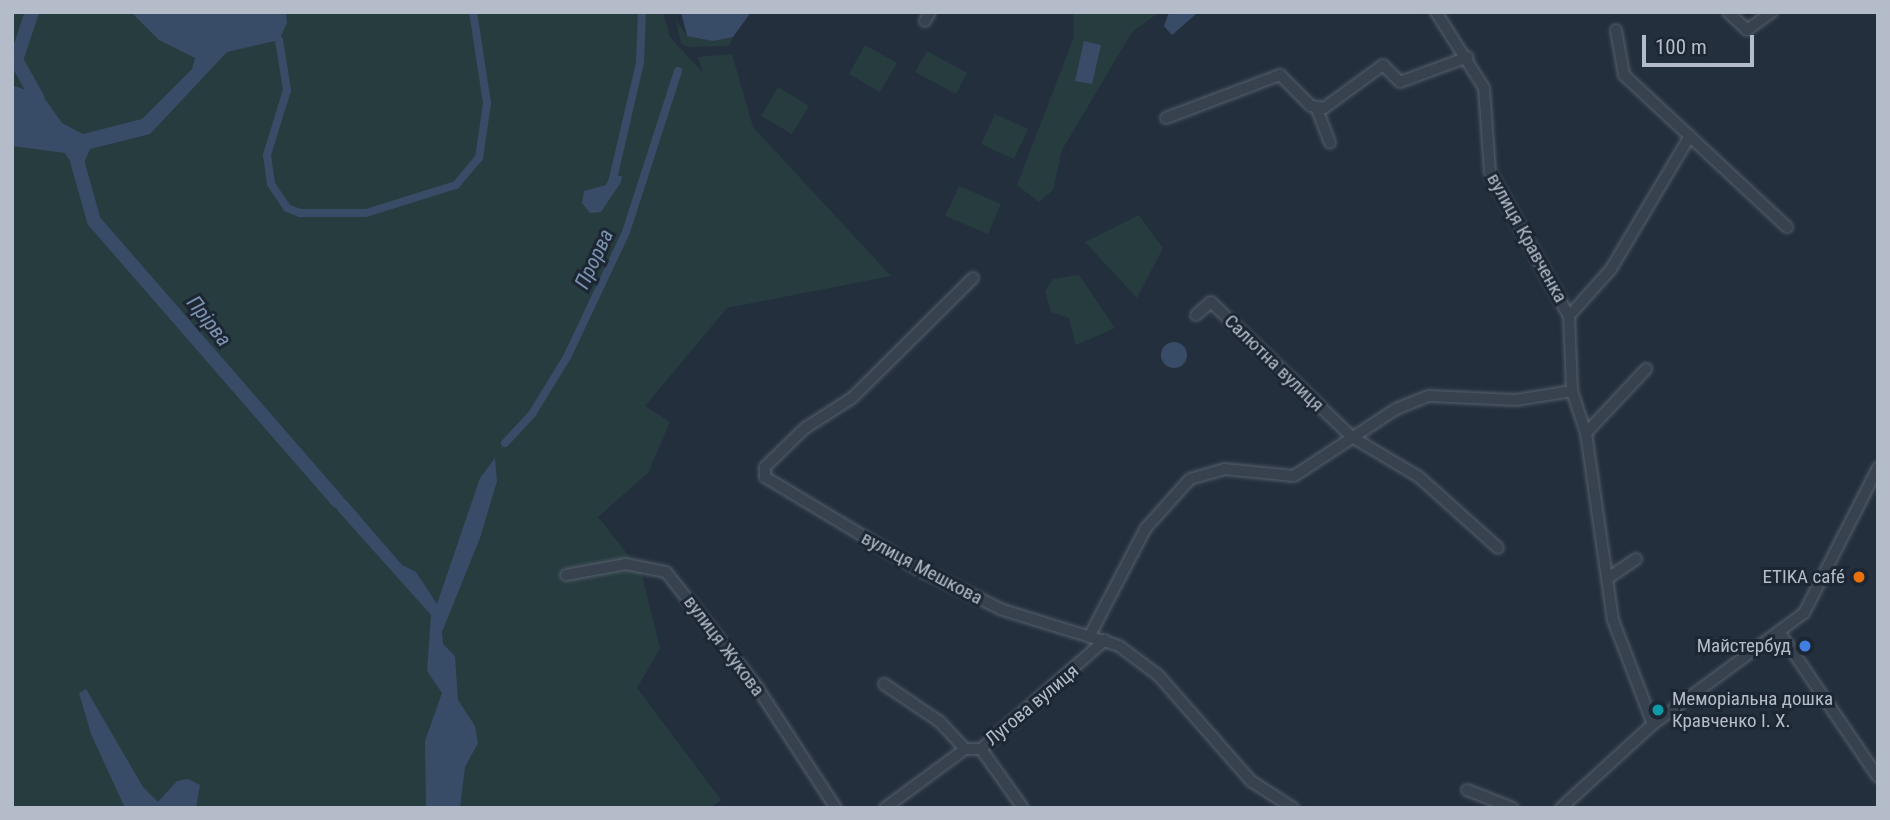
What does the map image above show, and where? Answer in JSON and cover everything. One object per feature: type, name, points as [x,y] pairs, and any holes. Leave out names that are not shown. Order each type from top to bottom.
[{"type":"street","name":"вулиця Кравченка","points":[[1436,12],[1468,57],[1484,88],[1490,172],[1569,316],[1572,391],[1586,433],[1619,643],[1653,724]]},
{"type":"street","points":[[1728,12],[1747,30],[1772,12]]},
{"type":"street","points":[[1616,30],[1624,75],[1787,228]]},
{"type":"street","points":[[1317,109],[1383,65],[1400,82],[1468,57]]},
{"type":"street","points":[[1166,118],[1280,75],[1317,109],[1331,143]]},
{"type":"street","points":[[1569,316],[1611,268],[1690,136]]},
{"type":"street","name":"вулиця Мешкова","points":[[973,278],[852,398],[805,428],[765,467],[765,477],[919,570],[1003,610],[1105,639],[1158,675],[1251,780],[1293,808]]},
{"type":"street","name":"Салютна вулиця","points":[[1196,315],[1211,302],[1352,437],[1419,477],[1498,548]]},
{"type":"street","points":[[1586,433],[1646,369]]},
{"type":"street","points":[[1091,633],[1146,528],[1190,480],[1213,471],[1282,479],[1352,437],[1429,396],[1543,399],[1572,391]]},
{"type":"street","points":[[1560,808],[1653,724],[1804,613],[1878,467]]},
{"type":"street","points":[[1608,578],[1636,559]]},
{"type":"street","name":"вулиця Жукова","points":[[566,575],[625,564],[666,572],[757,687],[836,808]]},
{"type":"street","points":[[1780,633],[1878,777]]},
{"type":"street","name":"Лугова вулиця","points":[[885,808],[965,749],[981,749],[1105,639]]},
{"type":"street","points":[[884,684],[940,722],[965,749]]},
{"type":"street","points":[[981,749],[1023,808]]},
{"type":"street","points":[[1468,790],[1513,808]]},
{"type":"green space","points":[[12,12],[663,12],[670,37],[703,73],[698,57],[732,54],[753,127],[891,276],[727,308],[645,406],[670,422],[648,473],[598,517],[641,571],[660,648],[637,688],[721,800],[710,808],[12,808]]},
{"type":"green space","points":[[1073,12],[1160,12],[1132,32],[1062,150],[1053,190],[1039,202],[1017,185],[1074,37]]},
{"type":"green space","points":[[676,20],[687,36],[733,37],[729,46],[689,47],[681,44]]},
{"type":"green space","points":[[865,45],[897,63],[880,92],[849,74]]},
{"type":"green space","points":[[927,51],[967,73],[956,94],[915,72]]},
{"type":"green space","points":[[778,87],[809,106],[792,134],[761,116]]},
{"type":"green space","points":[[995,114],[1028,129],[1014,159],[981,144]]},
{"type":"green space","points":[[959,186],[1001,204],[988,234],[945,216]]},
{"type":"green space","points":[[1139,215],[1163,248],[1137,298],[1085,242]]},
{"type":"green space","points":[[1079,275],[1115,328],[1076,345],[1069,318],[1051,312],[1045,291],[1053,279]]},
{"type":"water","points":[[131,12],[286,12],[287,23],[279,40],[227,52],[150,134],[90,149],[79,175],[65,153],[12,146],[12,85],[26,90],[32,81],[62,123],[83,134],[142,119],[192,69],[195,58],[159,40]]},
{"type":"water","points":[[681,12],[751,12],[733,37],[713,41],[687,36]]},
{"type":"water","points":[[1169,12],[1196,14],[1172,35],[1164,26]]},
{"type":"water","points":[[1084,41],[1101,45],[1092,84],[1075,81]]},
{"type":"water","points":[[610,176],[622,176],[621,182],[601,212],[590,213],[582,203],[584,191],[606,185]]},
{"type":"water","points":[[1174,342],[1183,346],[1187,355],[1183,364],[1174,368],[1165,364],[1161,355],[1165,346]]},
{"type":"water","points":[[495,458],[497,481],[480,538],[442,632],[443,644],[455,656],[458,700],[475,726],[478,743],[465,767],[460,808],[426,808],[425,741],[442,693],[427,671],[431,615],[338,511],[326,489],[346,500],[402,565],[416,572],[437,604],[480,478]]},
{"type":"water","points":[[86,689],[143,787],[158,802],[177,781],[188,779],[200,785],[196,808],[125,808],[91,734],[79,693]]},
{"type":"waterway","name":"Прірва","points":[[32,12],[16,60],[37,97]]},
{"type":"waterway","points":[[279,40],[287,90],[267,155],[271,184],[287,208],[300,213],[366,213],[456,185],[479,158],[487,103],[473,12]]},
{"type":"waterway","points":[[612,183],[640,63],[642,12]]},
{"type":"waterway","name":"Прорва","points":[[505,443],[532,414],[567,357],[626,232],[678,71]]},
{"type":"waterway","name":"Прірва","points":[[76,157],[94,221],[337,501]]},
{"type":"place","name":"ETIKA café","points":[[1859,577]]},
{"type":"place","name":"Майстербуд","points":[[1805,646]]},
{"type":"place","name":"Меморіальна дошка Кравченко І. Х.","points":[[1658,710]]}]
